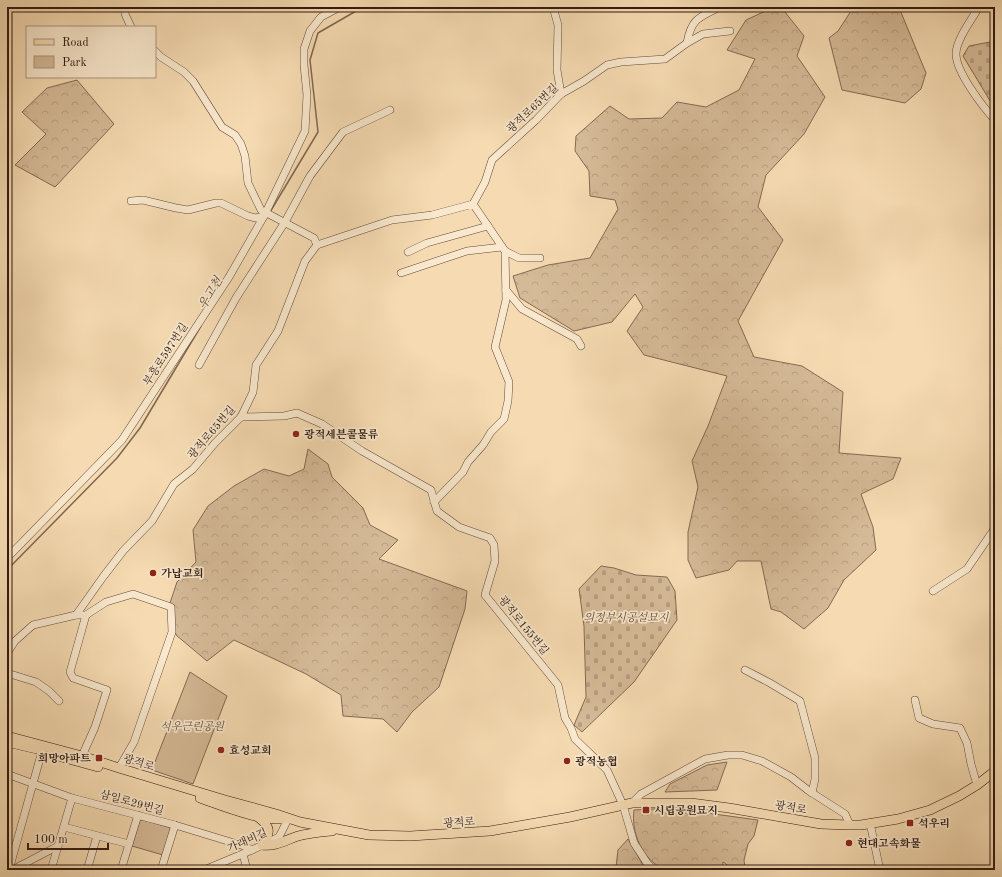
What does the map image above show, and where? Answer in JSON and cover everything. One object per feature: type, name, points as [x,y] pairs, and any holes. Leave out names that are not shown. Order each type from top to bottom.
[{"type":"main road","name":"광적로","points":[[7,736],[82,756],[276,814],[288,819],[369,835],[410,836],[490,832],[570,817],[628,804],[692,803],[803,821],[850,825],[870,823],[898,819],[930,810],[959,796],[977,785],[995,771]]},
{"type":"main road","name":"광적로","points":[[7,742],[42,750],[234,810],[272,819],[288,819]]},
{"type":"main road","points":[[256,815],[265,822],[268,828],[269,834],[262,845]]},
{"type":"main road","points":[[262,845],[273,845],[311,833],[342,830]]},
{"type":"street","points":[[125,7],[125,14],[131,26]]},
{"type":"street","name":"부흥로597번길","points":[[7,558],[122,440],[229,277],[266,214],[305,131],[307,95],[304,50],[310,30],[321,17],[340,7]]},
{"type":"street","points":[[553,7],[558,25],[557,70],[561,94]]},
{"type":"street","points":[[687,43],[692,24],[699,18],[720,7]]},
{"type":"street","points":[[979,7],[959,42],[956,54],[959,67],[977,98],[995,120]]},
{"type":"street","points":[[687,43],[704,34],[730,31]]},
{"type":"street","name":"광적로65번길","points":[[473,204],[485,182],[492,160],[536,120],[561,94],[584,82],[607,66],[621,62],[665,59],[687,43]]},
{"type":"street","points":[[156,52],[184,72],[202,94],[222,128],[235,135],[241,144],[245,156],[248,183],[261,210],[266,214],[284,221],[314,238],[317,245],[392,220],[432,215],[473,204],[504,249],[519,258],[540,258]]},
{"type":"street","points":[[199,365],[236,298],[310,176],[343,132],[390,110]]},
{"type":"street","points":[[131,201],[143,200],[188,210],[221,203],[248,216],[256,218],[266,214]]},
{"type":"street","points":[[408,252],[426,244],[488,226]]},
{"type":"street","name":"광적로65번길","points":[[76,615],[123,551],[152,521],[174,484],[193,469],[215,443],[241,417],[253,392],[256,365],[278,331],[305,261],[317,245]]},
{"type":"street","points":[[400,272],[467,251],[504,249]]},
{"type":"street","points":[[434,502],[463,472],[468,462],[483,445],[491,432],[504,419],[508,401],[509,382],[495,346],[506,300],[504,249]]},
{"type":"street","points":[[506,290],[522,309],[577,339],[581,346]]},
{"type":"street","name":"광적로155번길","points":[[241,417],[284,416],[297,413],[322,424],[362,451],[430,490],[437,511],[459,527],[490,538],[494,545],[495,561],[485,595],[558,685],[565,718],[575,739],[607,770],[628,804]]},
{"type":"street","points":[[933,591],[967,569],[995,528]]},
{"type":"street","points":[[7,653],[15,641],[33,626],[76,615],[86,615],[106,602],[133,594],[171,607],[172,632],[134,742],[119,768]]},
{"type":"street","points":[[82,756],[95,727],[107,690],[73,678],[70,672],[86,615]]},
{"type":"street","name":"광적로","points":[[745,670],[770,682],[800,701],[815,758],[815,779],[812,793]]},
{"type":"street","points":[[7,673],[36,682],[49,691],[59,702]]},
{"type":"street","points":[[915,700],[919,718],[933,724],[960,728],[967,743],[977,785]]},
{"type":"street","points":[[9,870],[42,750]]},
{"type":"street","name":"광적로","points":[[628,804],[641,794],[705,759],[728,755],[748,756],[762,761],[790,777],[845,814],[850,825]]},
{"type":"street","name":"삼일로29번길","points":[[7,774],[72,798],[175,825],[244,846],[252,850]]},
{"type":"street","points":[[51,870],[72,798]]},
{"type":"street","points":[[628,804],[634,843],[647,863],[654,870]]},
{"type":"street","points":[[121,870],[138,815]]},
{"type":"street","name":"가래비길","points":[[205,870],[279,837],[288,819]]},
{"type":"street","points":[[870,823],[880,870]]},
{"type":"street","points":[[161,870],[175,825]]},
{"type":"street","points":[[64,827],[129,844]]},
{"type":"street","points":[[87,870],[97,836]]},
{"type":"street","points":[[12,870],[58,846]]},
{"type":"street","points":[[243,854],[247,870]]},
{"type":"green space","points":[[774,7],[781,7],[804,36],[797,56],[825,97],[804,134],[766,175],[758,207],[783,240],[738,321],[754,357],[802,366],[843,392],[839,453],[901,458],[893,479],[861,494],[873,527],[876,550],[844,580],[828,608],[804,629],[781,612],[771,609],[761,561],[737,561],[729,570],[696,578],[688,560],[688,532],[698,487],[692,461],[708,426],[727,376],[644,355],[627,331],[643,307],[635,294],[612,322],[574,331],[520,298],[513,276],[548,265],[590,258],[618,209],[615,200],[590,196],[589,171],[575,151],[576,136],[610,106],[629,119],[662,118],[677,102],[706,107],[739,90],[755,59],[727,50],[746,20]]},
{"type":"green space","points":[[893,7],[900,10],[926,73],[921,89],[905,103],[842,90],[829,38],[838,31],[853,8]]},
{"type":"green space","points":[[995,41],[995,109],[963,56],[969,46]]},
{"type":"green space","points":[[77,80],[114,124],[55,187],[15,165],[46,134],[22,112],[47,88]]},
{"type":"green space","points":[[308,449],[328,464],[332,477],[363,508],[370,525],[398,540],[379,559],[467,591],[465,609],[439,687],[412,712],[397,732],[383,719],[343,716],[341,695],[306,674],[234,640],[207,661],[176,635],[170,603],[177,582],[196,562],[193,530],[208,506],[234,486],[264,469],[289,476],[304,469]]},
{"type":"green space","name":"의정부시공설묘지","points":[[601,566],[614,568],[636,575],[667,577],[675,591],[677,620],[634,682],[582,732],[574,725],[586,697],[584,626],[579,589]]},
{"type":"green space","name":"석우근린공원","points":[[190,672],[227,696],[193,784],[129,762],[131,757],[155,762]]},
{"type":"green space","points":[[727,762],[717,790],[665,792],[670,784],[707,765]]},
{"type":"green space","points":[[670,808],[758,820],[754,836],[748,844],[744,860],[745,868],[743,870],[734,870],[723,862],[722,870],[668,870],[656,865],[644,852],[636,836],[634,827],[634,810]]},
{"type":"green space","points":[[140,820],[171,828],[163,855],[132,846]]},
{"type":"green space","points":[[628,839],[646,870],[619,870],[616,867],[618,850]]},
{"type":"waterway","name":"우고천","points":[[270,212],[318,132],[310,60],[318,33],[363,7]]},
{"type":"waterway","name":"우고천","points":[[7,570],[117,458],[140,428],[201,326]]},
{"type":"place","name":"광적세븐콜물류","points":[[296,434]]},
{"type":"place","name":"가납교회","points":[[153,573]]},
{"type":"place","name":"효성교회","points":[[221,750]]},
{"type":"place","name":"희망아파트","points":[[99,758]]},
{"type":"place","name":"광적농협","points":[[567,761]]},
{"type":"place","name":"시립공원묘지","points":[[646,810]]},
{"type":"place","name":"석우리","points":[[910,823]]},
{"type":"place","name":"현대고속화물","points":[[849,843]]}]
